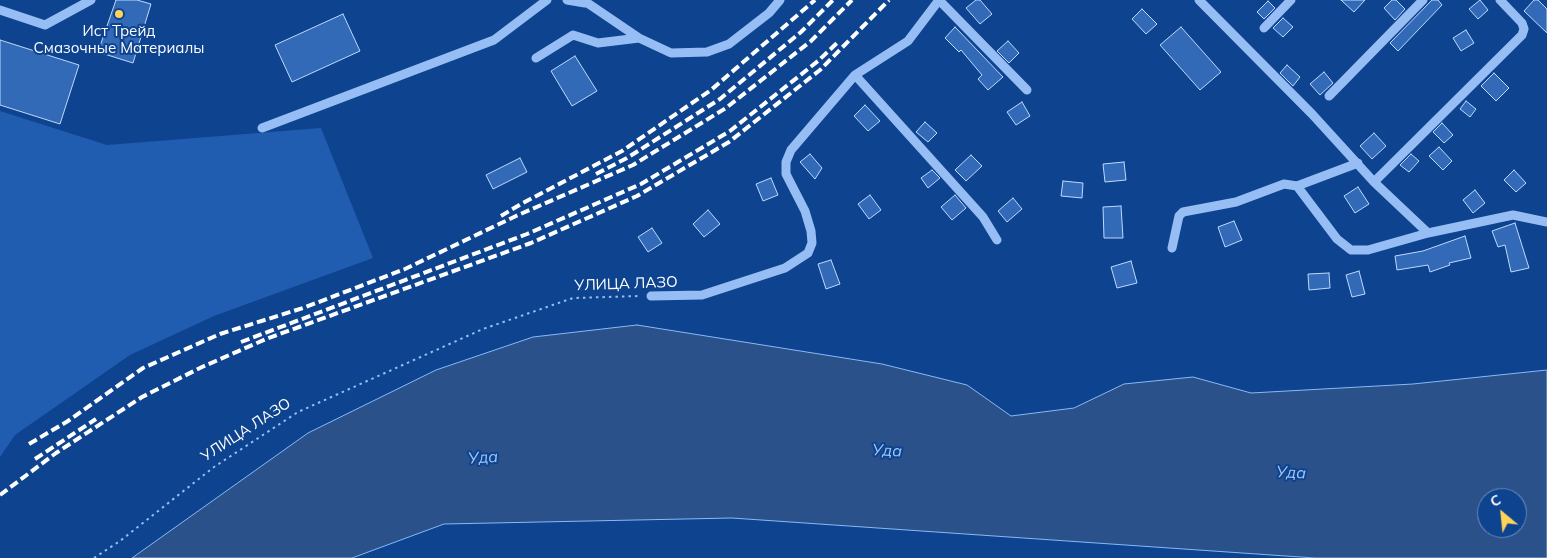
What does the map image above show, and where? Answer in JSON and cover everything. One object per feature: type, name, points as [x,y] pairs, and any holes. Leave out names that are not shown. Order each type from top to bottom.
[{"type":"street","points":[[0,10],[45,25],[91,0]]},
{"type":"street","points":[[262,128],[494,40],[547,0]]},
{"type":"street","points":[[566,0],[584,1],[639,38],[671,53],[707,52],[728,44],[780,0]]},
{"type":"street","points":[[939,0],[1027,90]]},
{"type":"street","name":"УЛИЦА ЛАЗО","points":[[651,296],[702,295],[785,268],[808,253],[812,243],[811,231],[805,211],[786,174],[786,162],[791,150],[855,75],[908,41],[939,0]]},
{"type":"street","points":[[1199,0],[1358,163],[1374,182],[1428,233]]},
{"type":"street","points":[[1264,28],[1291,0]]},
{"type":"street","points":[[1329,96],[1423,0]]},
{"type":"street","points":[[1374,182],[1522,35],[1524,28],[1522,23],[1500,0]]},
{"type":"street","points":[[536,58],[573,35],[598,43],[639,38]]},
{"type":"street","points":[[855,75],[984,218],[997,240]]},
{"type":"street","points":[[1172,248],[1179,216],[1183,212],[1236,202],[1284,184],[1297,186],[1358,163]]},
{"type":"street","points":[[1297,186],[1337,239],[1351,250],[1368,250],[1428,233],[1513,215],[1547,222]]},
{"type":"path","name":"УЛИЦА ЛАЗО","points":[[94,558],[120,541],[214,467],[298,412],[483,329],[573,298],[651,296]]},
{"type":"shaded area","points":[[0,111],[107,145],[321,128],[373,258],[214,316],[130,355],[15,435],[0,457]]},
{"type":"water","name":"Уда","points":[[637,325],[882,364],[967,385],[1011,416],[1074,408],[1124,384],[1193,377],[1251,393],[1413,384],[1547,370],[1547,558],[1315,558],[732,518],[444,524],[352,558],[132,558],[308,433],[436,370],[533,337]]},
{"type":"building","points":[[116,0],[137,0],[151,4],[133,63],[98,52]]},
{"type":"building","points":[[976,0],[980,0],[992,14],[980,24],[966,8]]},
{"type":"building","points":[[1341,0],[1365,0],[1354,12]]},
{"type":"building","points":[[1392,0],[1396,0],[1405,9],[1395,20],[1384,8]]},
{"type":"building","points":[[1432,0],[1438,0],[1442,5],[1398,51],[1390,43]]},
{"type":"building","points":[[1480,0],[1488,10],[1478,19],[1469,9]]},
{"type":"building","points":[[1534,0],[1538,0],[1547,9],[1547,33],[1524,11]]},
{"type":"building","points":[[1268,1],[1275,8],[1264,19],[1257,12]]},
{"type":"building","points":[[1142,9],[1157,24],[1146,34],[1132,19]]},
{"type":"building","points":[[343,14],[360,51],[292,82],[275,45]]},
{"type":"building","points":[[1283,18],[1293,27],[1283,37],[1273,28]]},
{"type":"building","points":[[955,27],[1003,77],[988,90],[978,79],[982,75],[961,50],[959,52],[945,38]]},
{"type":"building","points":[[1181,27],[1221,72],[1200,90],[1160,45]]},
{"type":"building","points":[[1466,30],[1474,43],[1461,51],[1453,38]]},
{"type":"building","points":[[0,40],[79,65],[60,124],[0,105]]},
{"type":"building","points":[[1008,41],[1019,53],[1009,63],[997,51]]},
{"type":"building","points":[[575,56],[597,91],[572,106],[551,71]]},
{"type":"building","points":[[1287,65],[1300,77],[1293,86],[1280,73]]},
{"type":"building","points":[[1324,72],[1333,83],[1320,95],[1310,84]]},
{"type":"building","points":[[1494,73],[1509,88],[1496,101],[1481,86]]},
{"type":"building","points":[[1466,101],[1476,109],[1470,117],[1460,109]]},
{"type":"building","points":[[1022,102],[1030,116],[1016,125],[1007,112]]},
{"type":"building","points":[[865,105],[880,121],[868,131],[854,116]]},
{"type":"building","points":[[925,122],[937,133],[928,142],[916,132]]},
{"type":"building","points":[[1442,123],[1453,135],[1444,143],[1433,132]]},
{"type":"building","points":[[1374,133],[1386,146],[1372,159],[1360,146]]},
{"type":"building","points":[[1439,147],[1452,161],[1443,170],[1429,156]]},
{"type":"building","points":[[810,154],[822,168],[815,179],[800,162]]},
{"type":"building","points":[[1411,154],[1419,161],[1409,172],[1400,165]]},
{"type":"building","points":[[971,155],[982,166],[966,181],[955,170]]},
{"type":"building","points":[[520,158],[527,172],[493,189],[486,175]]},
{"type":"building","points":[[1124,162],[1126,180],[1105,182],[1103,164]]},
{"type":"building","points":[[932,170],[940,178],[928,188],[921,178]]},
{"type":"building","points":[[1514,170],[1526,183],[1516,192],[1504,180]]},
{"type":"building","points":[[771,178],[778,195],[763,201],[756,184]]},
{"type":"building","points":[[1063,181],[1083,183],[1082,198],[1061,196]]},
{"type":"building","points":[[1358,187],[1369,204],[1355,213],[1344,196]]},
{"type":"building","points":[[1475,190],[1485,203],[1473,213],[1463,200]]},
{"type":"building","points":[[870,195],[881,210],[869,219],[858,204]]},
{"type":"building","points":[[955,195],[966,208],[952,220],[941,207]]},
{"type":"building","points":[[1013,198],[1022,209],[1007,222],[998,211]]},
{"type":"building","points":[[1121,206],[1123,238],[1104,238],[1103,207]]},
{"type":"building","points":[[708,210],[720,224],[704,237],[693,224]]},
{"type":"building","points":[[1234,221],[1242,240],[1225,247],[1218,227]]},
{"type":"building","points":[[1515,223],[1529,268],[1511,272],[1505,245],[1498,247],[1492,231]]},
{"type":"building","points":[[652,228],[662,243],[648,252],[638,237]]},
{"type":"building","points":[[1465,236],[1471,258],[1449,263],[1450,265],[1430,272],[1428,265],[1397,270],[1395,256],[1423,251]]},
{"type":"building","points":[[831,260],[840,284],[826,289],[818,264]]},
{"type":"building","points":[[1131,261],[1137,283],[1117,288],[1111,267]]},
{"type":"building","points":[[1359,271],[1365,294],[1352,297],[1346,275]]},
{"type":"building","points":[[1329,273],[1330,288],[1309,290],[1308,274]]},
{"type":"railway","points":[[501,216],[622,151],[711,90],[815,0]]},
{"type":"railway","points":[[596,174],[627,158],[720,99],[801,32],[833,0]]},
{"type":"railway","points":[[29,444],[68,421],[143,368],[220,334],[303,308],[405,269],[516,216],[633,165],[726,108],[811,41],[852,0]]},
{"type":"railway","points":[[0,495],[56,453],[142,397],[202,367],[266,339],[531,243],[637,196],[729,142],[820,70],[889,0]]},
{"type":"railway","points":[[241,342],[527,234],[641,184],[730,131],[818,61],[839,41]]},
{"type":"railway","points":[[35,459],[96,419]]},
{"type":"place","name":"Ист Трейд Смазочные Материалы","points":[[119,14]]}]
